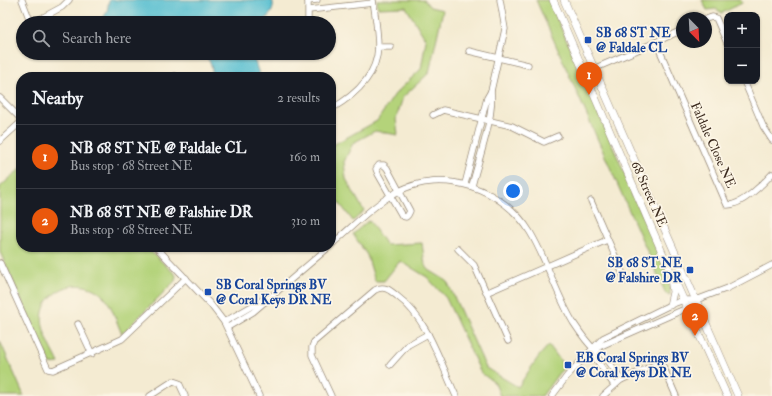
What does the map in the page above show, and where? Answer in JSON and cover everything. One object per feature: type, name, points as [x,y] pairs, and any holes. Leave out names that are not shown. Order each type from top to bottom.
[{"type":"main road","name":"68 Street NE","points":[[553,0],[668,266],[727,396]]},
{"type":"main road","name":"68 Street NE","points":[[564,0],[593,69],[738,396]]},
{"type":"main road","points":[[668,266],[673,292],[670,305]]},
{"type":"street","points":[[22,0],[27,16]]},
{"type":"street","points":[[45,16],[62,7],[69,0]]},
{"type":"street","points":[[309,16],[308,0],[317,0]]},
{"type":"street","points":[[465,184],[492,99],[491,91],[505,29],[500,0]]},
{"type":"street","points":[[309,10],[373,1],[378,47],[376,56],[365,82],[356,93],[336,106]]},
{"type":"street","points":[[712,17],[716,18],[724,36]]},
{"type":"street","points":[[584,73],[676,33]]},
{"type":"street","name":"Faldale Close NE","points":[[656,42],[727,205],[733,205],[751,193],[772,174]]},
{"type":"street","points":[[378,47],[390,47]]},
{"type":"street","points":[[469,51],[528,65]]},
{"type":"street","points":[[745,84],[763,126],[772,140]]},
{"type":"street","points":[[0,98],[16,114]]},
{"type":"street","points":[[433,115],[443,110],[485,121],[512,126],[544,142],[558,136]]},
{"type":"street","points":[[472,186],[485,121]]},
{"type":"street","points":[[0,141],[16,127]]},
{"type":"street","points":[[379,165],[384,165],[387,168],[399,191],[410,211],[406,217],[402,216],[390,196],[376,169],[379,165]]},
{"type":"street","points":[[336,241],[390,196],[416,185],[438,182],[465,184],[490,194],[514,212],[529,230],[573,322],[594,349],[603,354],[622,380]]},
{"type":"street","points":[[591,201],[626,281]]},
{"type":"street","points":[[488,292],[607,240]]},
{"type":"street","points":[[458,249],[474,265],[488,292],[508,341]]},
{"type":"street","points":[[161,252],[186,278],[226,324],[259,396]]},
{"type":"street","points":[[226,324],[253,312],[323,252]]},
{"type":"street","points":[[0,263],[48,369],[53,370],[113,345],[133,331],[186,278]]},
{"type":"street","points":[[552,396],[567,376],[603,338],[670,305],[684,300],[696,300],[728,288],[772,265]]},
{"type":"street","points":[[331,396],[312,355],[312,347],[314,342],[380,287],[388,289],[409,305],[421,320],[456,396]]},
{"type":"street","points":[[594,349],[606,346],[687,308],[696,300]]},
{"type":"street","points":[[78,324],[92,354]]},
{"type":"street","points":[[390,365],[408,345],[428,334]]},
{"type":"street","points":[[594,349],[596,359],[614,385]]},
{"type":"street","points":[[603,396],[614,385],[622,380],[657,364],[663,366],[676,396]]},
{"type":"street","points":[[150,396],[173,381],[179,383],[185,396]]},
{"type":"green space","points":[[377,0],[424,0],[430,7],[443,10],[429,73],[403,97],[396,119],[398,135],[375,131],[353,143],[344,162],[346,179],[364,211],[353,221],[336,199],[336,143],[377,121],[395,94],[421,69],[426,40],[406,7],[378,8]]},
{"type":"green space","points":[[536,0],[549,0],[661,257],[670,286],[670,295],[666,294]]},
{"type":"green space","points":[[702,0],[741,0],[742,3],[722,13],[716,9],[707,10]]},
{"type":"green space","points":[[16,173],[16,252],[151,252],[176,275],[175,281],[122,334],[108,301],[95,290],[85,286],[73,286],[63,289],[53,295],[46,303],[43,314],[44,331],[59,363],[50,364],[0,252],[0,187]]},
{"type":"green space","points":[[369,220],[386,245],[422,243],[425,265],[429,270],[447,281],[486,368],[518,387],[539,356],[549,345],[565,367],[542,396],[500,396],[495,383],[481,373],[446,298],[427,277],[400,261],[384,281],[375,281],[367,255],[353,234]]},
{"type":"green space","points":[[0,341],[24,396],[0,396]]},
{"type":"water","points":[[109,0],[272,0],[273,4],[272,10],[268,16],[104,16],[107,12]]},
{"type":"water","points":[[208,60],[254,60],[258,72],[212,72],[211,64]]},
{"type":"place","name":"SB 68 ST NE @ Faldale CL","points":[[588,40]]},
{"type":"place","name":"NB 68 ST NE @ Faldale CL","points":[[589,95]]},
{"type":"place","name":"SB 68 ST NE @ Falshire DR","points":[[690,270]]},
{"type":"place","name":"SB Coral Springs BV @ Coral Keys DR NE","points":[[208,292]]},
{"type":"place","name":"NB 68 ST NE @ Falshire DR","points":[[695,336]]},
{"type":"place","name":"EB Coral Springs BV @ Coral Keys DR NE","points":[[568,365]]}]
